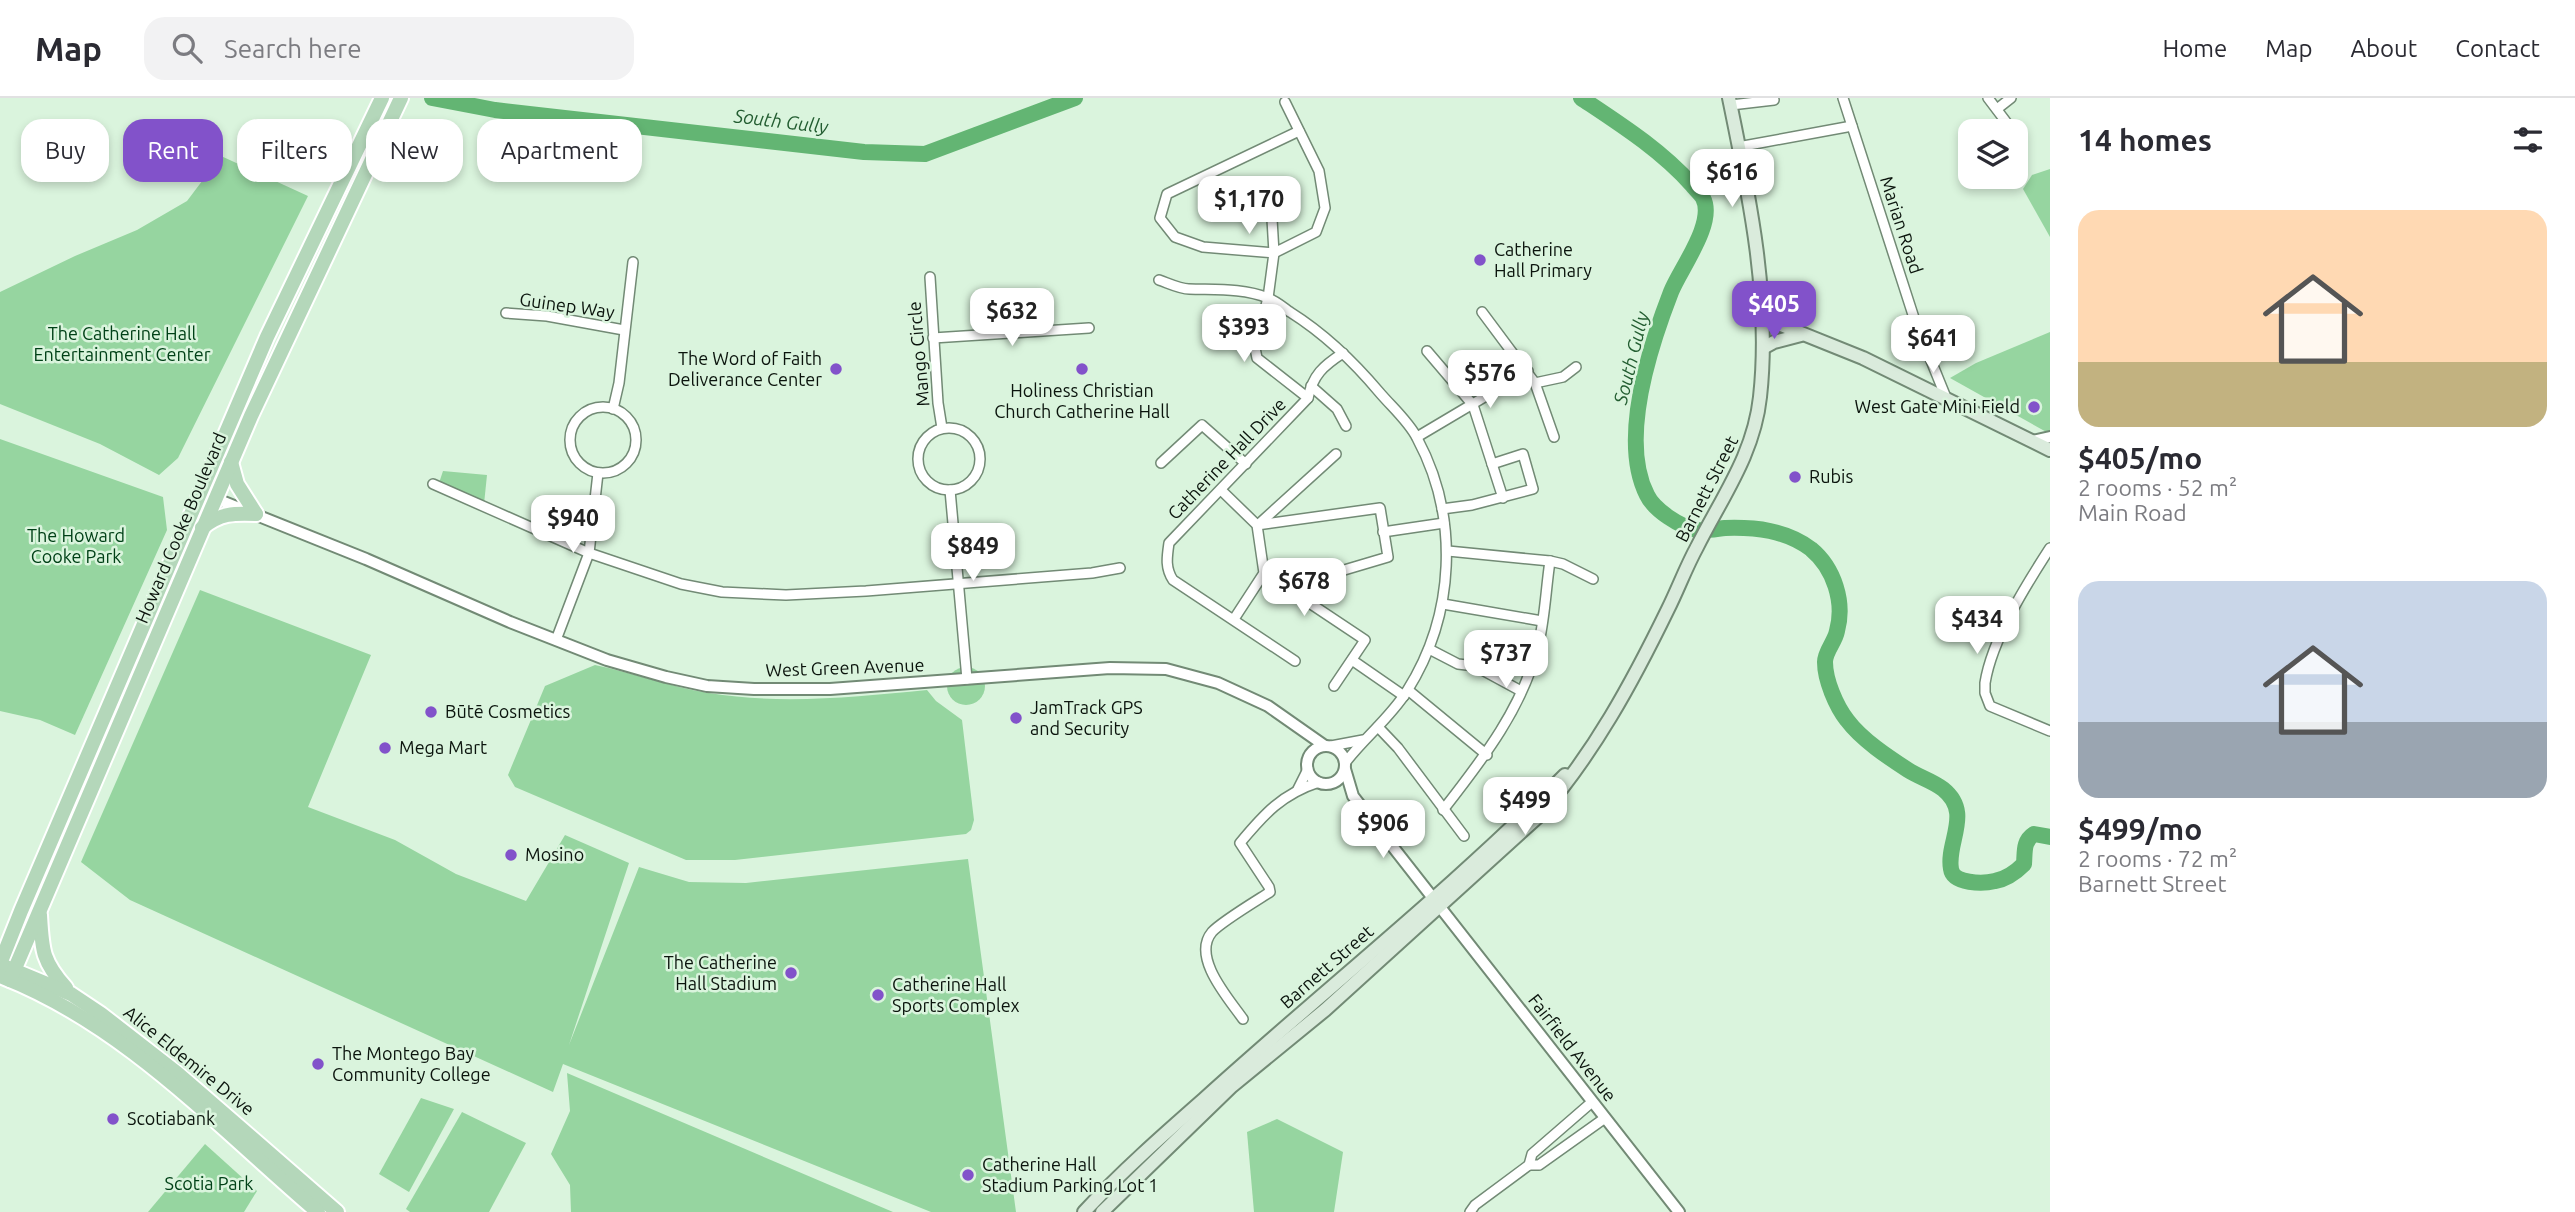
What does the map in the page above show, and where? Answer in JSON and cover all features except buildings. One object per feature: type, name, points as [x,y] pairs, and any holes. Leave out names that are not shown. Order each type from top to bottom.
[{"type":"main road","name":"Howard Cooke Boulevard","points":[[5,971],[15,926],[199,492],[267,338],[382,98]]},
{"type":"main road","name":"Howard Cooke Boulevard","points":[[5,971],[39,910],[214,498],[401,98]]},
{"type":"main road","name":"Barnett Street","points":[[1084,1212],[1227,1078],[1540,815],[1570,781],[1593,748],[1632,682],[1695,550],[1750,447],[1760,397],[1763,348],[1755,242],[1730,102]]},
{"type":"main road","points":[[1761,317],[1863,359],[2050,450]]},
{"type":"main road","points":[[1763,348],[1774,342],[1801,335]]},
{"type":"main road","points":[[231,462],[237,484],[256,514]]},
{"type":"main road","points":[[201,528],[213,519],[232,513],[256,514]]},
{"type":"main road","name":"Barnett Street","points":[[1102,1212],[1232,1086],[1325,1010],[1435,902]]},
{"type":"main road","points":[[39,910],[43,952],[51,971],[71,994]]},
{"type":"main road","points":[[0,941],[15,926]]},
{"type":"main road","name":"Alice Eldemire Drive","points":[[5,971],[71,994],[101,1014],[177,1073],[337,1212]]},
{"type":"main road","name":"Alice Eldemire Drive","points":[[5,971],[80,1015],[121,1043],[318,1212]]},
{"type":"street","name":"Marian Road","points":[[1843,98],[1915,321],[1947,400]]},
{"type":"street","points":[[1988,98],[2004,119]]},
{"type":"street","points":[[1997,109],[2011,98]]},
{"type":"street","points":[[1730,102],[1774,100]]},
{"type":"street","points":[[1285,102],[1319,171],[1325,208],[1316,232],[1274,253],[1203,247],[1174,237],[1160,218],[1167,194],[1299,131]]},
{"type":"street","points":[[1738,147],[1852,126]]},
{"type":"street","points":[[1272,219],[1274,253],[1268,298],[1255,348],[1257,358],[1308,398]]},
{"type":"street","points":[[613,409],[619,383],[634,262]]},
{"type":"street","name":"Mango Circle","points":[[930,277],[938,403],[943,428]]},
{"type":"street","points":[[1159,280],[1188,289],[1236,290],[1268,298],[1319,330],[1362,371],[1417,437],[1440,496],[1448,551],[1443,604],[1429,649],[1406,693],[1378,727],[1363,740],[1339,779],[1298,789],[1277,802],[1240,843],[1270,892],[1212,933],[1207,944],[1207,956],[1212,974],[1243,1019]]},
{"type":"street","points":[[1482,312],[1535,383],[1554,437]]},
{"type":"street","name":"Guinep Way","points":[[506,313],[547,316],[624,330]]},
{"type":"street","points":[[933,338],[1089,328]]},
{"type":"street","points":[[1427,351],[1473,405],[1503,498]]},
{"type":"street","name":"Catherine Hall Drive","points":[[1295,661],[1173,580],[1168,573],[1166,559],[1169,543],[1308,398],[1313,378],[1323,366],[1343,353]]},
{"type":"street","points":[[1535,383],[1563,377],[1576,367]]},
{"type":"street","points":[[1417,437],[1528,371]]},
{"type":"street","points":[[1311,386],[1336,409],[1346,426]]},
{"type":"street","points":[[600,408],[613,409],[629,420],[634,429],[635,449],[625,465],[617,470],[598,472],[587,469],[578,462],[572,452],[570,435],[576,422],[586,412],[600,408]]},
{"type":"street","points":[[1161,463],[1202,425],[1245,464]]},
{"type":"street","points":[[943,428],[956,428],[968,433],[977,443],[981,455],[975,476],[964,486],[950,490],[931,485],[924,478],[917,459],[924,439],[943,428]]},
{"type":"street","points":[[2033,441],[2050,437]]},
{"type":"street","points":[[1257,525],[1336,454]]},
{"type":"street","points":[[1442,509],[1472,505],[1534,489],[1524,455],[1492,464]]},
{"type":"street","points":[[556,640],[589,554],[598,472]]},
{"type":"street","points":[[433,484],[589,554],[681,584],[722,592],[786,595],[866,592],[1092,573],[1120,568]]},
{"type":"street","points":[[950,490],[967,679]]},
{"type":"street","points":[[1221,490],[1257,525],[1264,573],[1234,620]]},
{"type":"street","name":"West Green Avenue","points":[[199,492],[556,640],[607,660],[666,677],[708,686],[830,689],[1110,668],[1166,669],[1218,683],[1268,706],[1328,746]]},
{"type":"street","points":[[1257,525],[1380,508],[1388,557],[1324,576],[1289,577],[1264,573]]},
{"type":"street","points":[[1383,532],[1444,523]]},
{"type":"street","points":[[2050,548],[2006,623],[1984,683],[1990,706],[2050,731]]},
{"type":"street","points":[[1448,551],[1550,561],[1563,564],[1593,579]]},
{"type":"street","points":[[1443,810],[1487,755],[1521,691],[1539,641],[1550,561]]},
{"type":"street","points":[[1264,573],[1365,640],[1334,685]]},
{"type":"street","points":[[1443,604],[1542,621]]},
{"type":"street","points":[[1429,649],[1458,664],[1475,666],[1521,691]]},
{"type":"street","points":[[1352,660],[1406,693],[1487,755]]},
{"type":"street","points":[[1378,727],[1398,748],[1464,836]]},
{"type":"street","points":[[1303,731],[1312,777],[1353,796]]},
{"type":"street","points":[[1298,789],[1314,750],[1363,740]]},
{"type":"street","points":[[1328,746],[1341,752],[1353,796],[1435,902]]},
{"type":"street","name":"Fairfield Avenue","points":[[1435,902],[1679,1212]]},
{"type":"street","points":[[1529,1165],[1532,1154],[1592,1102]]},
{"type":"street","points":[[1470,1212],[1475,1205],[1529,1165],[1539,1165],[1605,1118]]},
{"type":"green space","name":"The Catherine Hall Entertainment Center","points":[[223,157],[237,163],[237,182],[278,182],[308,196],[178,458],[159,475],[100,444],[0,404],[0,292],[137,230],[187,201],[201,182],[223,182]]},
{"type":"green space","points":[[2050,169],[2050,237],[2023,189],[2028,189],[2028,181],[2032,175]]},
{"type":"green space","points":[[2050,332],[2050,434],[1950,378],[1976,363]]},
{"type":"green space","name":"The Howard Cooke Park","points":[[0,439],[163,497],[167,530],[75,735],[40,720],[0,711]]},
{"type":"green space","points":[[443,471],[487,475],[484,504],[439,483]]},
{"type":"green space","points":[[200,590],[371,655],[308,807],[395,840],[456,874],[526,901],[565,835],[629,863],[569,1045],[639,867],[689,882],[746,883],[968,859],[1016,1212],[931,1212],[563,1064],[553,1092],[130,900],[81,862]]},
{"type":"green space","points":[[595,665],[680,687],[736,697],[818,699],[927,690],[936,701],[962,720],[974,820],[971,830],[966,834],[735,860],[686,860],[515,787],[508,775],[545,686]]},
{"type":"green space","points":[[966,667],[980,672],[985,686],[980,700],[966,705],[952,700],[947,686],[952,672]]},
{"type":"green space","points":[[567,1073],[893,1212],[571,1212],[570,1185],[551,1154],[570,1111]]},
{"type":"green space","points":[[421,1098],[454,1109],[409,1192],[379,1174]]},
{"type":"green space","points":[[462,1112],[526,1143],[489,1212],[410,1212],[406,1209]]},
{"type":"green space","points":[[1277,1119],[1343,1152],[1334,1212],[1254,1212],[1247,1132]]},
{"type":"green space","name":"Scotia Park","points":[[205,1144],[257,1191],[244,1212],[148,1212]]},
{"type":"waterway","name":"South Gully","points":[[432,98],[495,110],[864,152],[925,154],[1075,98]]},
{"type":"waterway","name":"South Gully","points":[[1581,98],[1667,160],[1701,195],[1706,208],[1701,233],[1675,282],[1654,339],[1641,393],[1636,448],[1639,473],[1650,501],[1668,517],[1690,528],[1748,528],[1770,531],[1801,543],[1819,557],[1836,586],[1840,609],[1836,635],[1825,662],[1832,692],[1847,720],[1868,741],[1908,770],[1939,786],[1952,798],[1957,818],[1950,859],[1951,869],[1957,878],[1976,882],[2003,879],[2024,864],[2025,847],[2030,837],[2034,834],[2050,837]]},
{"type":"place","name":"Catherine Hall Primary","points":[[1480,260]]},
{"type":"place","name":"The Word of Faith Deliverance Center","points":[[836,369]]},
{"type":"place","name":"Holiness Christian Church Catherine Hall","points":[[1082,369]]},
{"type":"place","name":"West Gate Mini Field","points":[[2034,407]]},
{"type":"place","name":"Rubis","points":[[1795,477]]},
{"type":"place","name":"Būtē Cosmetics","points":[[431,712]]},
{"type":"place","name":"JamTrack GPS and Security","points":[[1016,718]]},
{"type":"place","name":"Mega Mart","points":[[385,748]]},
{"type":"place","name":"Mosino","points":[[511,855]]},
{"type":"place","name":"The Catherine Hall Stadium","points":[[791,973]]},
{"type":"place","name":"Catherine Hall Sports Complex","points":[[878,995]]},
{"type":"place","name":"The Montego Bay Community College","points":[[318,1064]]},
{"type":"place","name":"Scotiabank","points":[[113,1119]]},
{"type":"place","name":"Catherine Hall Stadium Parking Lot 1","points":[[968,1175]]}]
